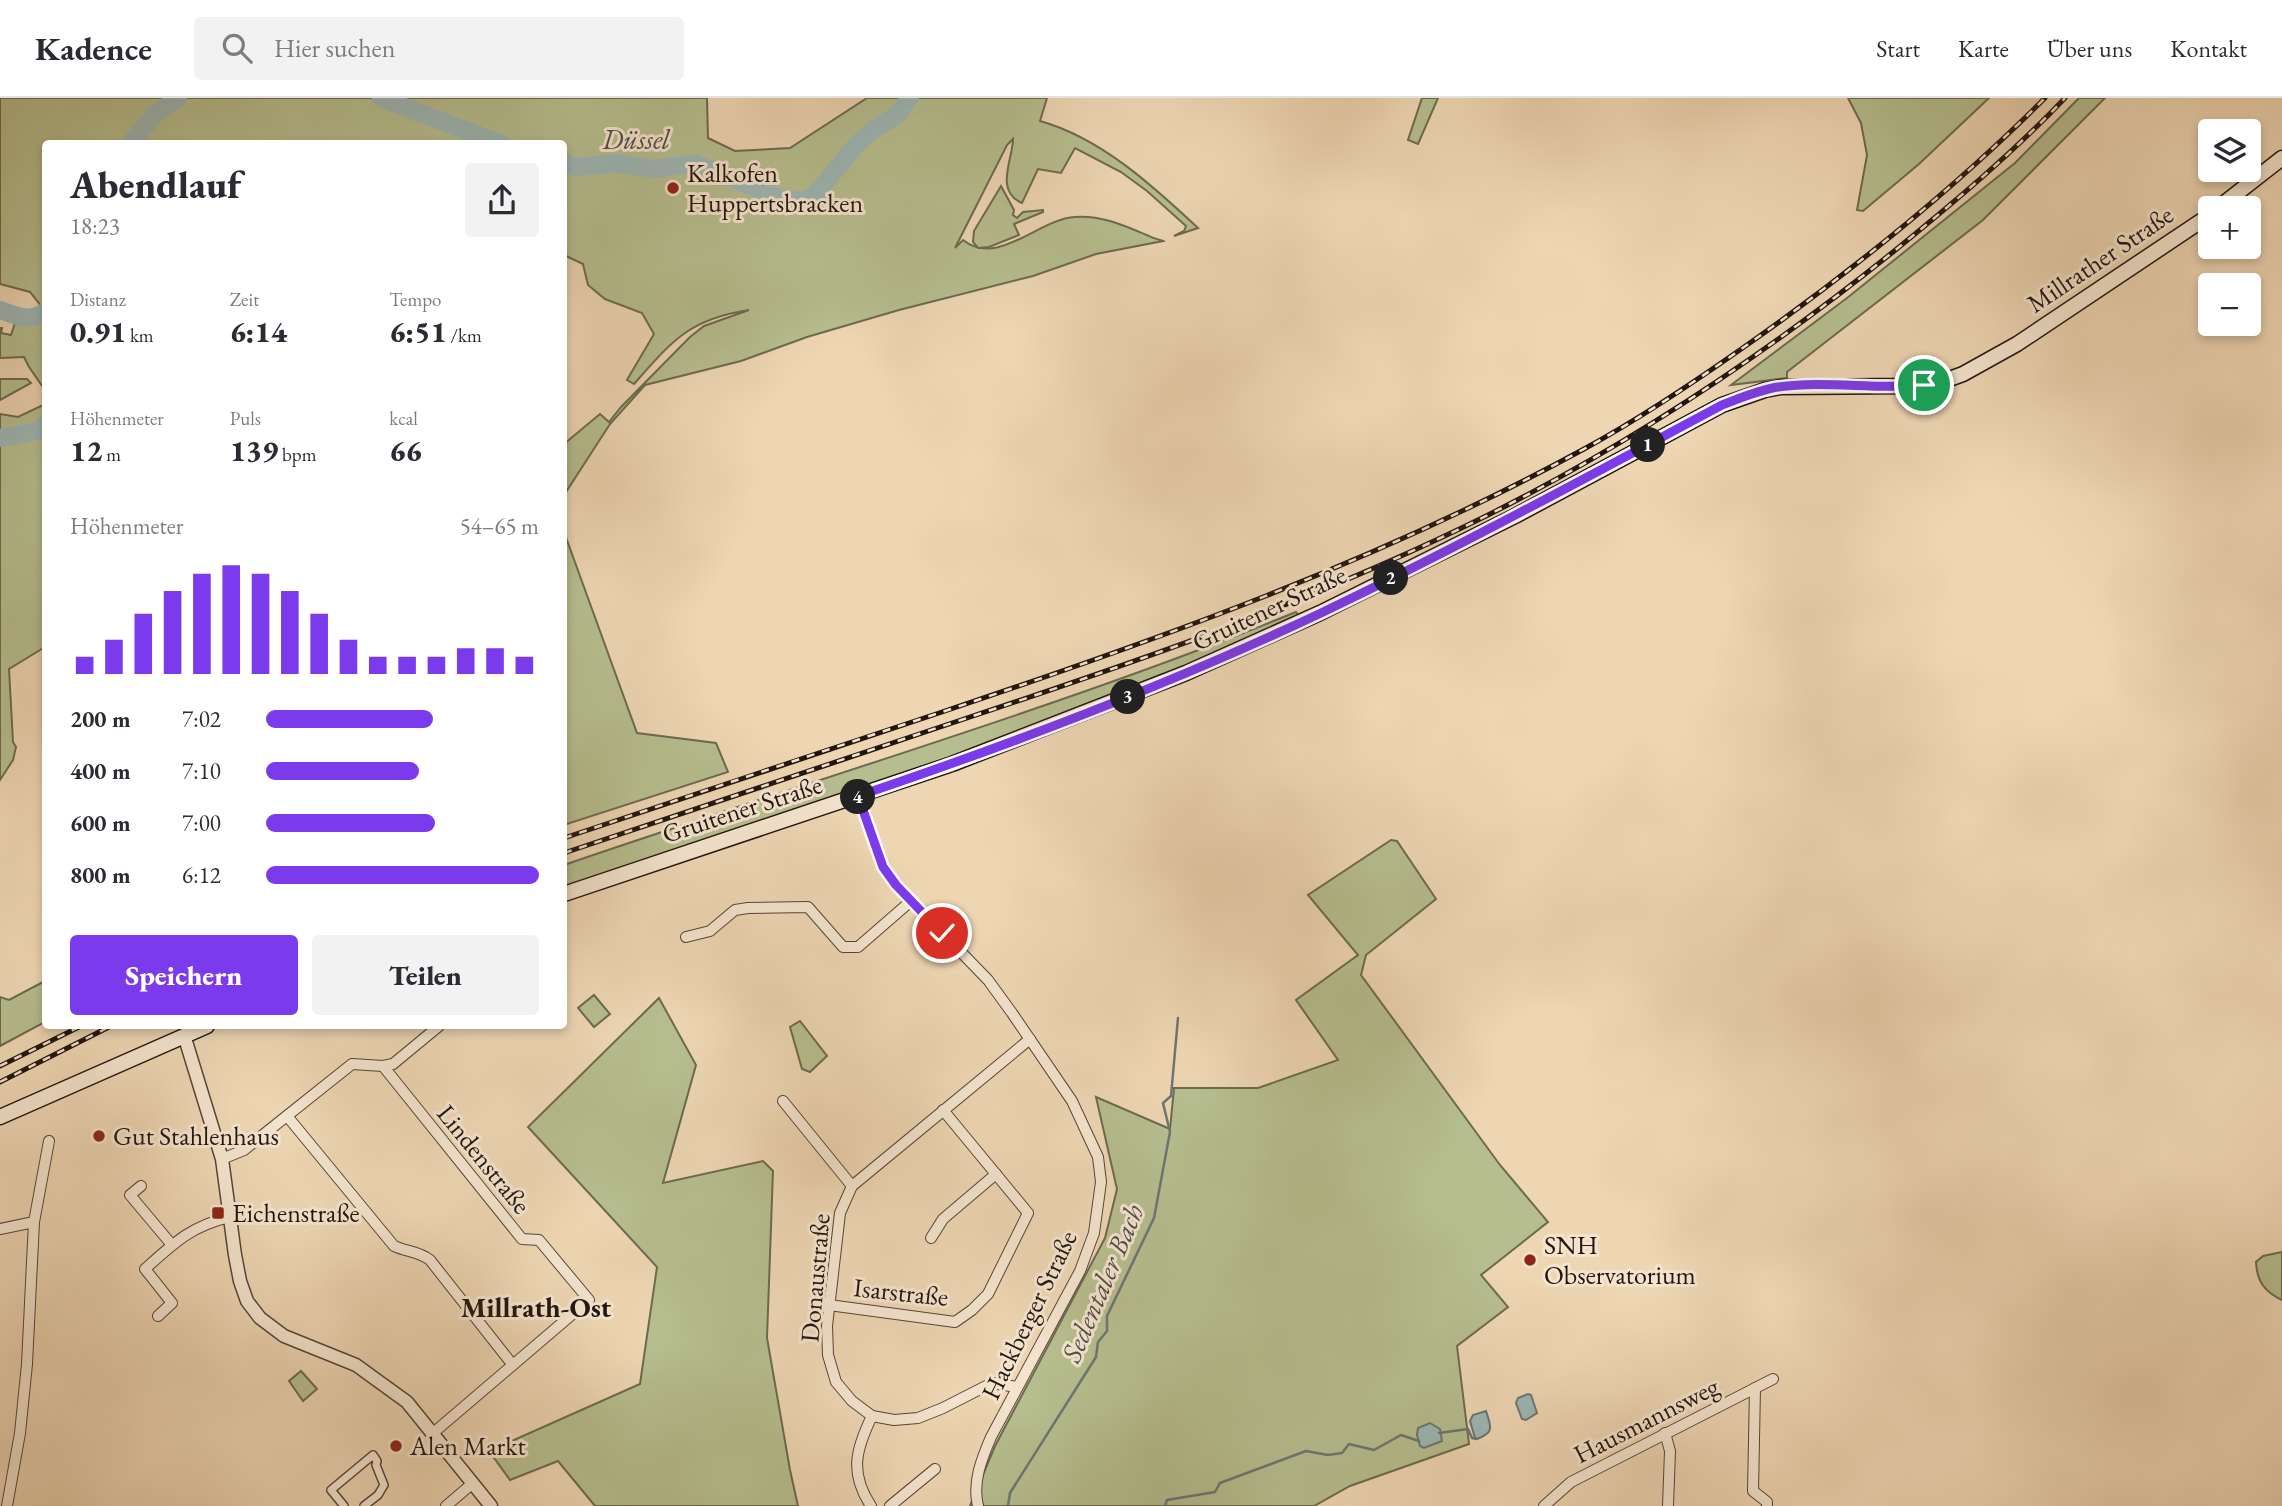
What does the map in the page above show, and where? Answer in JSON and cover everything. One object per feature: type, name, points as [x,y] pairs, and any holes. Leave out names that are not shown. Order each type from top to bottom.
[{"type":"main road","points":[[2233,196],[2282,158]]},
{"type":"main road","name":"Millrather Straße","points":[[2017,344],[2198,223]]},
{"type":"main road","name":"Gruitener Straße","points":[[567,893],[993,749],[1129,697],[1310,618],[1515,516],[1731,401],[1780,387],[1924,385],[1963,374],[2017,344]]},
{"type":"main road","points":[[0,1117],[199,1029]]},
{"type":"street","name":"Hackberger Straße","points":[[858,796],[883,867],[911,901],[988,981],[1072,1101],[1098,1157],[1101,1182],[1094,1233],[1080,1270],[1017,1387],[981,1462],[977,1503]]},
{"type":"street","points":[[686,937],[710,930],[734,910],[808,906],[843,947],[858,947],[911,901]]},
{"type":"street","points":[[222,1159],[244,1150],[352,1064],[393,1064],[435,1029]]},
{"type":"street","points":[[184,1035],[222,1159],[240,1281],[247,1301],[260,1318],[284,1336],[356,1365],[407,1402],[491,1506]]},
{"type":"street","name":"Donaustraße","points":[[872,1416],[852,1401],[836,1382],[828,1354],[827,1326],[840,1213],[852,1186],[1030,1039]]},
{"type":"street","name":"Lindenstraße","points":[[383,1066],[522,1239],[539,1240],[589,1300],[432,1434]]},
{"type":"street","name":"Donaustraße","points":[[783,1101],[852,1186]]},
{"type":"street","name":"Isarstraße","points":[[829,1305],[955,1322],[988,1294],[1028,1213],[943,1110]]},
{"type":"street","points":[[287,1116],[394,1247],[419,1252],[430,1260],[512,1364]]},
{"type":"street","points":[[5,1500],[20,1433],[27,1364],[34,1222],[49,1142]]},
{"type":"street","points":[[931,1238],[943,1219],[996,1174]]},
{"type":"street","points":[[141,1186],[130,1195],[172,1245]]},
{"type":"street","points":[[158,1315],[172,1303],[145,1269],[200,1225],[230,1217]]},
{"type":"street","points":[[0,1229],[34,1222]]},
{"type":"street","name":"Hausmannsweg","points":[[1544,1506],[1571,1482],[1773,1379]]},
{"type":"street","points":[[871,1506],[859,1481],[856,1464],[859,1442],[872,1416],[894,1420],[918,1418],[992,1382],[1017,1387]]},
{"type":"street","points":[[1755,1388],[1753,1491],[1767,1502],[1766,1506]]},
{"type":"street","points":[[1665,1433],[1670,1451],[1668,1506]]},
{"type":"street","points":[[344,1506],[331,1490],[373,1455],[384,1485],[378,1495],[364,1506]]},
{"type":"street","points":[[890,1506],[935,1469]]},
{"type":"street","points":[[446,1506],[473,1483]]},
{"type":"green space","points":[[0,98],[707,98],[708,138],[735,151],[790,148],[867,98],[1047,98],[1040,121],[1105,151],[1144,180],[1198,228],[1174,236],[1184,231],[1186,226],[1147,191],[1121,172],[1075,148],[1061,173],[1038,169],[1022,203],[1014,198],[1007,183],[1013,139],[1007,145],[955,248],[963,240],[976,247],[1004,246],[1047,225],[1075,217],[1104,219],[1163,241],[1096,254],[1033,276],[807,337],[741,361],[645,385],[610,424],[567,490],[567,442],[600,414],[609,422],[690,337],[704,326],[749,310],[711,319],[696,326],[671,344],[634,384],[627,380],[654,334],[642,313],[605,299],[588,285],[583,264],[567,256],[567,140],[42,140],[42,307],[30,292],[0,284]]},
{"type":"green space","points":[[1422,98],[1438,98],[1418,144],[1408,140]]},
{"type":"green space","points":[[1848,98],[1989,98],[1919,164],[1863,211],[1857,210],[1867,155],[1861,123]]},
{"type":"green space","points":[[2079,98],[2105,98],[1983,220],[1787,372],[1787,378],[1731,385],[1847,298],[2015,163]]},
{"type":"green space","points":[[1001,186],[1014,210],[1013,215],[1017,218],[1023,212],[1043,212],[1014,224],[1019,235],[989,247],[978,248],[973,242],[974,231]]},
{"type":"green space","points":[[42,316],[42,386],[24,357],[0,358],[0,328],[1,333],[11,335],[16,320],[35,320]]},
{"type":"green space","points":[[0,379],[27,379],[31,383],[0,400]]},
{"type":"green space","points":[[42,405],[42,649],[9,669],[13,742],[16,747],[13,760],[0,780],[0,414],[18,417]]},
{"type":"green space","points":[[567,540],[637,733],[716,743],[728,772],[567,824]]},
{"type":"green space","points":[[1296,612],[1300,617],[1191,666],[1007,740],[567,887],[567,864],[1024,713]]},
{"type":"green space","points":[[1391,840],[1397,841],[1436,899],[1366,955],[1361,975],[1500,1165],[1548,1222],[1481,1275],[1508,1307],[1457,1346],[1469,1444],[1350,1486],[1314,1506],[970,1506],[995,1446],[1105,1238],[1117,1189],[1096,1097],[1170,1129],[1174,1088],[1258,1088],[1338,1060],[1296,1000],[1358,955],[1308,895]]},
{"type":"green space","points":[[42,983],[42,1024],[0,1046],[0,997],[9,1000]]},
{"type":"green space","points":[[594,995],[610,1014],[594,1027],[578,1008]]},
{"type":"green space","points":[[659,998],[696,1065],[663,1183],[763,1161],[773,1171],[767,1338],[798,1506],[595,1506],[558,1461],[510,1480],[489,1451],[640,1384],[657,1267],[528,1127]]},
{"type":"green space","points":[[800,1021],[827,1056],[810,1072],[802,1069],[790,1027]]},
{"type":"green space","points":[[2282,1252],[2282,1300],[2263,1286],[2256,1262],[2263,1256]]},
{"type":"green space","points":[[301,1371],[317,1389],[303,1401],[289,1381]]},
{"type":"water","points":[[1531,1395],[1537,1413],[1526,1420],[1522,1419],[1516,1403],[1518,1398]]},
{"type":"water","points":[[1486,1411],[1490,1428],[1487,1434],[1477,1439],[1470,1421],[1473,1415]]},
{"type":"water","points":[[1430,1423],[1440,1429],[1442,1441],[1424,1448],[1420,1446],[1418,1428]]},
{"type":"waterway","name":"Düssel","points":[[133,140],[155,114],[178,98]]},
{"type":"waterway","name":"Düssel","points":[[381,98],[491,140]]},
{"type":"waterway","name":"Düssel","points":[[567,164],[577,167],[615,163],[654,169],[695,163],[782,199],[802,201],[815,195],[856,145],[874,129],[896,116],[910,98]]},
{"type":"waterway","name":"Düssel","points":[[0,310],[29,318],[42,314]]},
{"type":"waterway","points":[[0,438],[42,428]]},
{"type":"waterway","name":"Sedentaler Bach","points":[[1008,1506],[1010,1493],[1096,1357],[1098,1342],[1107,1331],[1107,1316],[1154,1218],[1170,1132],[1163,1103],[1171,1096],[1178,1018]]},
{"type":"waterway","points":[[1439,1433],[1468,1429],[1472,1438],[1477,1439]]},
{"type":"waterway","points":[[1165,1506],[1167,1500],[1215,1492],[1220,1483],[1306,1451],[1328,1455],[1342,1453],[1349,1444],[1374,1450],[1401,1435],[1419,1441]]},
{"type":"railway","points":[[567,837],[1022,685],[1186,626],[1348,562],[1506,489],[1584,449],[1649,411],[1792,312],[1868,255],[1941,194],[2045,98]]},
{"type":"railway","points":[[567,852],[1161,652],[1358,575],[1486,516],[1645,427],[1697,395],[1796,326],[1960,197],[2065,98]]},
{"type":"railway","points":[[0,1066],[75,1029]]},
{"type":"railway","points":[[0,1082],[105,1029]]},
{"type":"place","name":"Kalkofen Huppertsbracken","points":[[673,188]]},
{"type":"place","name":"Gut Stahlenhaus","points":[[99,1136]]},
{"type":"place","name":"Eichenstraße","points":[[218,1213]]},
{"type":"place","name":"SNH Observatorium","points":[[1530,1260]]},
{"type":"place","name":"Alen Markt","points":[[396,1446]]},
{"type":"district","name":"Millrath-Ost","points":[[536,1307]]},
{"type":"route","points":[[942,933],[896,885],[883,867],[858,796],[952,764],[1129,697],[1320,613],[1515,516],[1741,397],[1780,387],[1804,385],[1924,385]]}]
